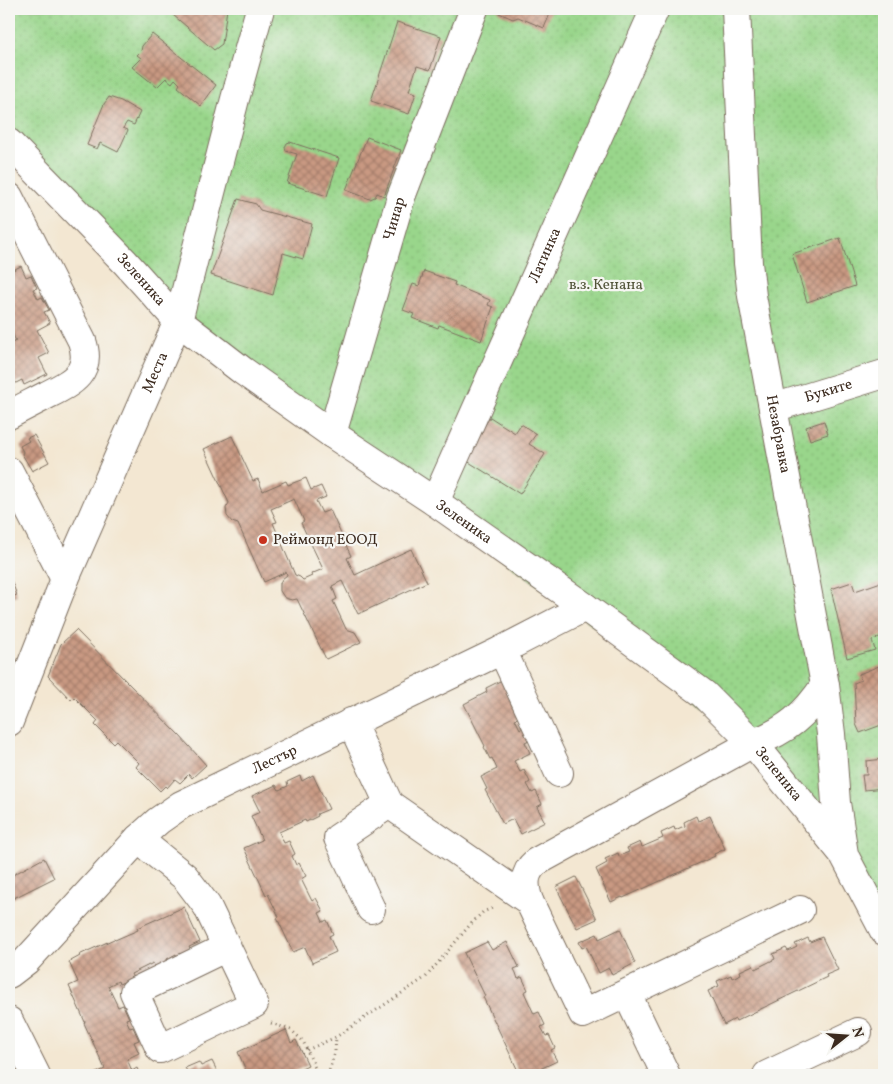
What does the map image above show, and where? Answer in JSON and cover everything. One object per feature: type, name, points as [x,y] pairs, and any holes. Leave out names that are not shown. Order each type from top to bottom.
[{"type":"street","name":"Места","points":[[9,722],[65,579],[178,321],[260,9]]},
{"type":"street","name":"Чинар","points":[[332,434],[401,197],[474,9]]},
{"type":"street","name":"Латинка","points":[[435,502],[655,9]]},
{"type":"street","name":"Незабравка","points":[[736,9],[748,263],[754,305],[825,685],[836,803],[844,855]]},
{"type":"street","name":"Зеленика","points":[[14,158],[125,262],[178,321],[243,371],[585,607],[704,694],[754,743],[844,855],[884,931]]},
{"type":"street","points":[[9,197],[82,340],[85,355],[79,375],[69,384],[9,415]]},
{"type":"street","name":"Буките","points":[[773,408],[884,374]]},
{"type":"street","points":[[9,471],[65,579]]},
{"type":"street","name":"Лестър","points":[[9,974],[26,961],[138,839],[158,821],[181,805],[502,650],[585,607]]},
{"type":"street","points":[[502,650],[559,773]]},
{"type":"street","points":[[800,910],[583,1014],[529,901],[526,879],[532,866],[540,859],[754,743],[775,734],[794,722],[809,707],[825,685]]},
{"type":"street","points":[[351,722],[389,804],[529,901]]},
{"type":"street","points":[[371,909],[338,838],[389,804]]},
{"type":"street","points":[[138,839],[185,877],[207,906],[227,947],[254,1004],[160,1049],[134,992],[227,947]]},
{"type":"street","points":[[627,994],[666,1075]]},
{"type":"street","points":[[9,1021],[36,1075]]},
{"type":"street","points":[[767,1075],[858,1032]]},
{"type":"path","points":[[307,1050],[336,1037],[426,977],[483,912],[502,904],[529,901]]},
{"type":"path","points":[[254,1004],[271,1023],[291,1030],[303,1041],[318,1075]]},
{"type":"path","points":[[328,1075],[335,1051],[336,1037]]},
{"type":"green space","name":"в.з. Кенана","points":[[9,9],[884,9],[884,945],[844,855],[753,743],[178,321],[9,144]]},
{"type":"building","points":[[166,9],[227,9],[222,44],[214,50]]},
{"type":"building","points":[[497,9],[552,9],[544,28],[518,17],[513,19],[499,13]]},
{"type":"building","points":[[397,22],[441,36],[430,70],[417,66],[409,91],[416,93],[409,114],[371,101]]},
{"type":"building","points":[[152,34],[216,85],[201,106],[178,87],[180,84],[175,79],[172,83],[166,78],[157,87],[132,67],[141,58],[137,55]]},
{"type":"building","points":[[109,97],[121,101],[140,112],[134,125],[127,122],[123,128],[128,130],[118,152],[100,143],[97,149],[87,145],[104,104]]},
{"type":"building","points":[[367,137],[401,150],[384,196],[377,193],[375,197],[370,199],[346,190]]},
{"type":"building","points":[[290,142],[339,158],[327,196],[287,183],[297,154],[286,151],[285,147]]},
{"type":"building","points":[[238,199],[256,204],[260,210],[312,224],[303,259],[283,253],[273,295],[211,275]]},
{"type":"building","points":[[840,238],[855,286],[807,302],[792,254]]},
{"type":"building","points":[[21,266],[26,277],[31,275],[37,288],[33,289],[38,299],[42,297],[49,310],[44,312],[50,323],[37,330],[49,353],[39,358],[47,374],[24,385],[22,380],[12,385],[14,389],[9,391],[9,344],[16,341],[9,327],[9,272]]},
{"type":"building","points":[[424,271],[455,282],[454,285],[490,300],[488,305],[493,307],[481,341],[439,325],[438,328],[412,318],[414,314],[403,310],[413,284],[419,286]]},
{"type":"building","points":[[490,417],[515,433],[521,424],[536,434],[529,444],[545,454],[520,494],[464,459]]},
{"type":"building","points":[[824,421],[828,434],[810,440],[806,427]]},
{"type":"building","points":[[34,435],[49,462],[32,471],[22,454],[20,446],[29,441],[27,438]]},
{"type":"building","name":"Реймонд ЕООД","points":[[232,436],[253,481],[258,479],[263,491],[286,481],[288,485],[306,478],[311,490],[321,486],[326,497],[316,501],[322,513],[330,510],[351,556],[347,558],[355,575],[411,549],[427,582],[358,614],[342,581],[332,586],[337,599],[333,601],[346,629],[355,632],[361,642],[326,659],[297,599],[288,599],[280,591],[280,583],[287,575],[286,572],[264,582],[238,524],[232,522],[227,516],[226,508],[229,503],[204,449]],"holes":[[[294,499],[304,521],[301,523],[323,569],[303,580],[295,575],[273,523],[277,522],[271,509]]]},
{"type":"building","points":[[9,575],[17,595],[9,598]]},
{"type":"building","points":[[884,581],[884,636],[872,640],[875,650],[847,658],[831,589],[852,582],[855,591]]},
{"type":"building","points":[[76,630],[206,765],[192,778],[189,774],[180,783],[175,779],[167,788],[165,786],[160,791],[136,767],[139,763],[116,740],[113,743],[95,725],[98,721],[74,697],[71,700],[48,676],[61,644]]},
{"type":"building","points":[[884,664],[884,724],[860,733],[856,724],[854,683],[861,680],[859,674]]},
{"type":"building","points":[[502,680],[520,717],[515,719],[520,729],[523,727],[529,740],[525,742],[530,753],[514,761],[520,772],[524,770],[530,782],[527,784],[532,793],[536,791],[542,804],[537,807],[545,822],[521,834],[513,819],[503,824],[485,790],[487,789],[481,777],[497,769],[492,758],[490,759],[464,704],[487,692],[486,688]]},
{"type":"building","points":[[884,759],[884,788],[864,790],[862,775],[867,775],[866,761]]},
{"type":"building","points":[[313,775],[329,809],[317,814],[318,816],[306,822],[305,820],[279,832],[284,843],[289,841],[295,854],[292,856],[296,865],[299,863],[306,876],[301,879],[312,901],[316,898],[323,911],[319,913],[323,922],[327,920],[333,934],[329,936],[336,952],[312,963],[305,947],[293,952],[277,918],[279,917],[268,894],[266,895],[244,848],[262,840],[251,816],[260,812],[252,796],[276,785],[279,790],[288,786],[287,782],[300,776],[302,781]]},
{"type":"building","points":[[696,816],[698,821],[710,816],[725,849],[714,854],[715,856],[611,902],[596,869],[607,863],[605,859],[618,853],[619,856],[629,852],[627,848],[640,842],[642,847],[663,838],[661,833],[674,827],[675,830],[685,826],[684,822]]},
{"type":"building","points":[[44,858],[54,878],[12,899],[9,893],[9,877]]},
{"type":"building","points":[[576,877],[597,919],[577,928],[556,887]]},
{"type":"building","points":[[184,907],[200,942],[189,947],[191,951],[177,958],[176,954],[167,959],[169,962],[155,968],[153,963],[131,974],[133,978],[119,984],[118,981],[108,986],[118,1007],[123,1005],[129,1018],[126,1019],[130,1028],[133,1027],[139,1040],[134,1042],[139,1053],[127,1059],[132,1071],[137,1068],[140,1075],[92,1075],[105,1069],[69,986],[78,982],[69,962],[79,955],[138,930],[137,928]]},
{"type":"building","points":[[620,929],[635,963],[612,975],[609,968],[599,973],[586,946],[582,948],[579,942],[597,934],[599,939]]},
{"type":"building","points":[[822,937],[838,970],[736,1021],[735,1019],[724,1025],[708,991],[719,986],[717,981],[731,975],[732,978],[741,974],[740,971],[753,965],[755,969],[775,959],[773,954],[786,948],[788,951],[793,949],[797,947],[795,944],[808,938],[810,942]]},
{"type":"building","points":[[487,942],[492,950],[507,942],[519,967],[514,969],[518,979],[522,977],[528,990],[524,992],[534,1014],[539,1012],[545,1025],[541,1027],[546,1036],[549,1035],[555,1048],[551,1050],[557,1061],[527,1075],[520,1075],[464,953]]},
{"type":"building","points":[[286,1030],[291,1043],[296,1040],[308,1065],[287,1075],[282,1075],[280,1071],[272,1075],[248,1075],[238,1052]]},
{"type":"building","points":[[212,1061],[219,1075],[178,1075],[187,1071],[185,1068],[199,1062],[201,1066]]},
{"type":"place","name":"Реймонд ЕООД","points":[[263,540]]}]
